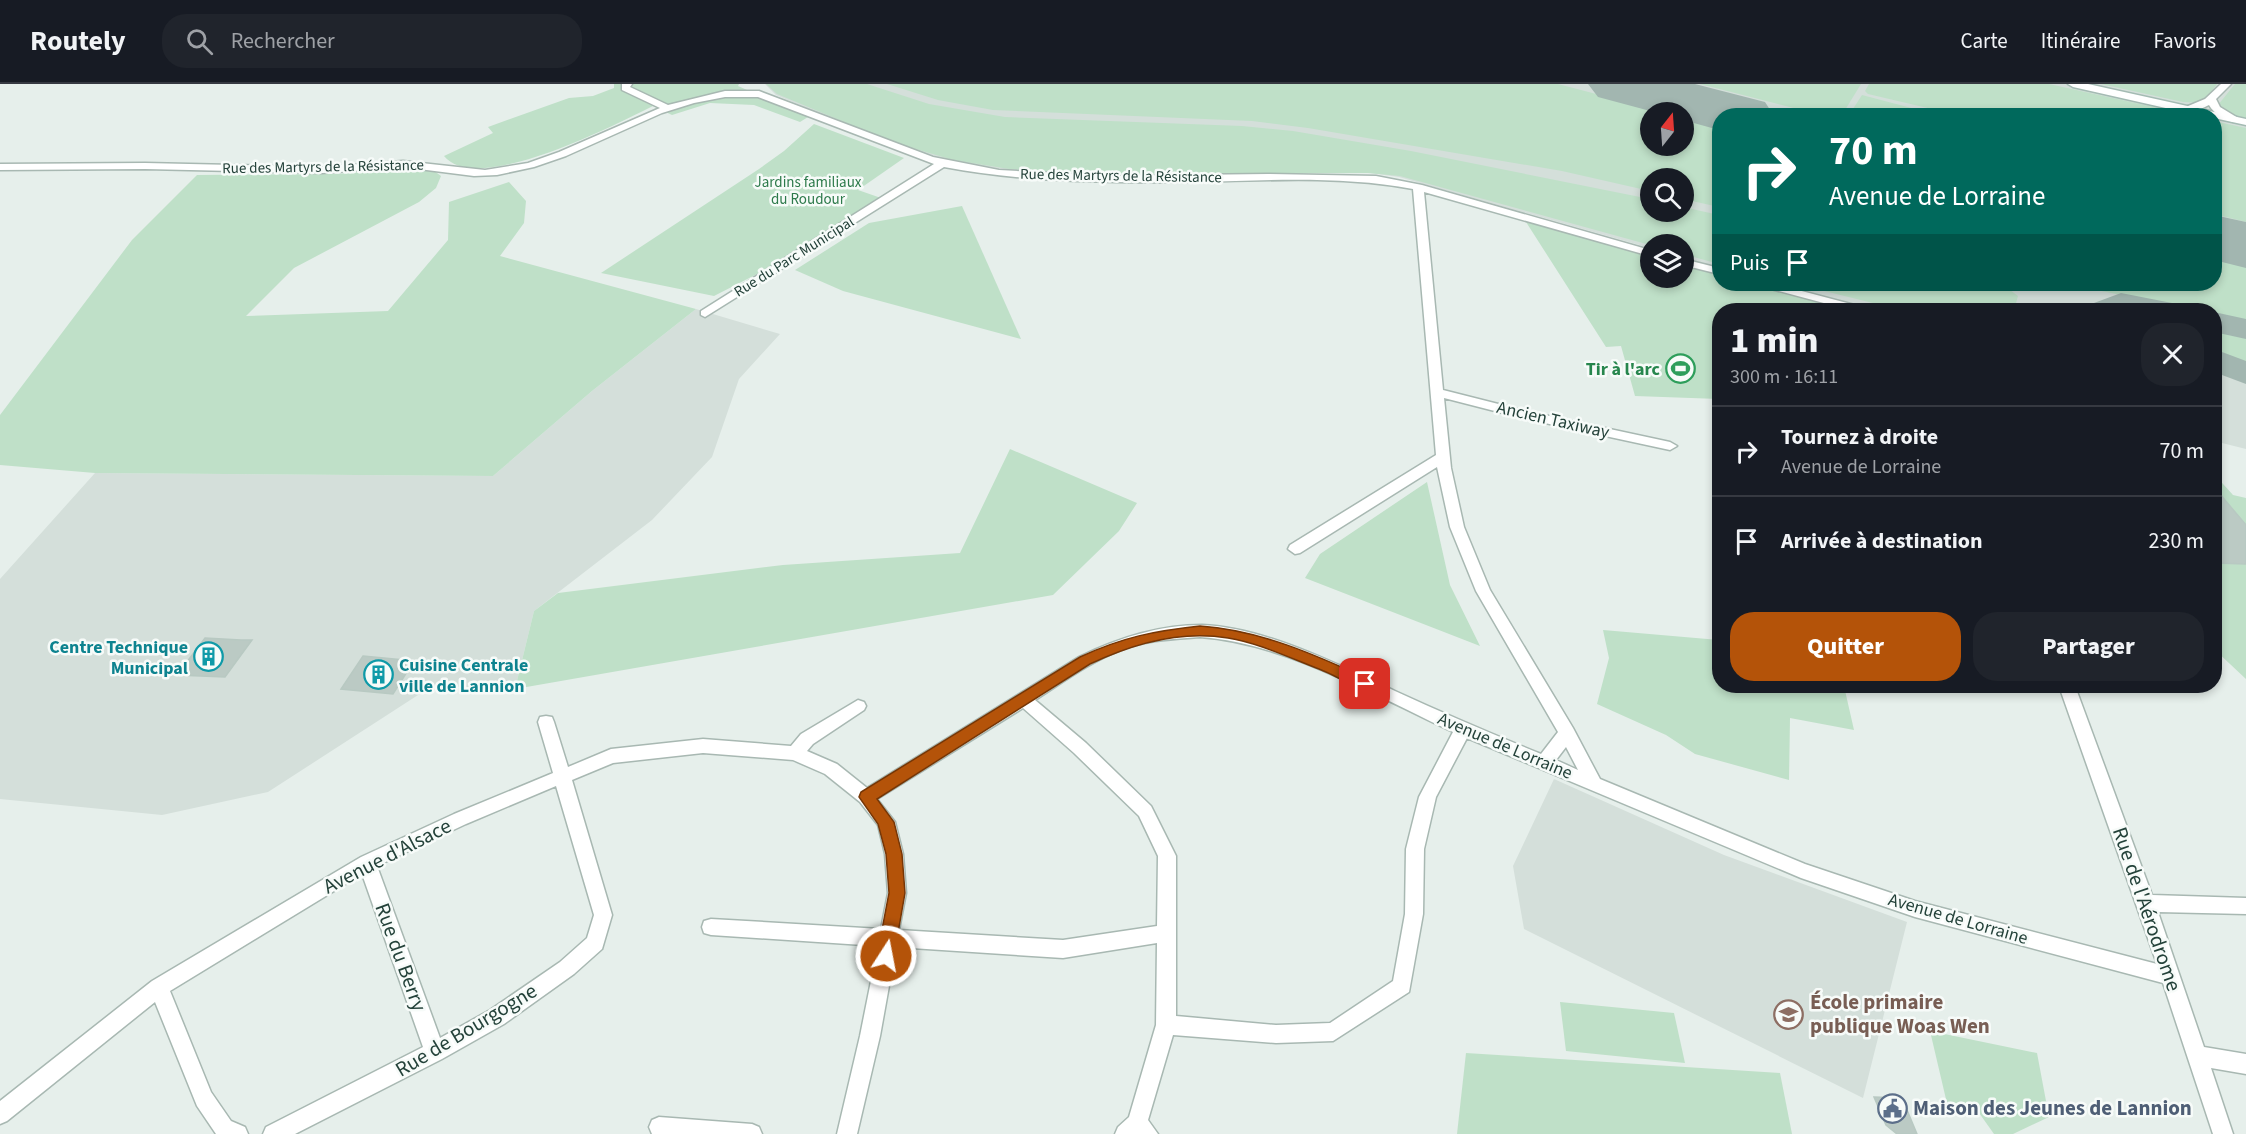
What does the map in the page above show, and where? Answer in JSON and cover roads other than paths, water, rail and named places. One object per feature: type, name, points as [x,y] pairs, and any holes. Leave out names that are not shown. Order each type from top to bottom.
[{"type":"main road","points":[[2073,84],[2181,108]]},
{"type":"main road","points":[[2222,117],[2240,121]]},
{"type":"street","points":[[627,84],[625,88],[665,107]]},
{"type":"street","points":[[2193,108],[2212,100],[2226,84]]},
{"type":"street","name":"Rue des Martyrs de la Résistance","points":[[0,167],[145,166],[323,170],[409,164],[474,173],[494,173],[513,170],[539,161],[686,100],[726,93],[759,94],[872,139],[943,163],[1029,176],[1132,179],[1354,177],[1418,187],[1640,250]]},
{"type":"street","points":[[2212,100],[2216,108]]},
{"type":"street","points":[[2222,112],[2240,121]]},
{"type":"street","name":"Rue du Parc Municipal","points":[[705,313],[943,163]]},
{"type":"street","points":[[1418,187],[1443,458],[1457,526],[1483,591],[1567,733],[1594,784]]},
{"type":"street","points":[[1694,265],[1712,269]]},
{"type":"street","points":[[1790,291],[1836,303]]},
{"type":"street","name":"Ancien Taxiway","points":[[1436,392],[1522,414],[1670,446]]},
{"type":"street","points":[[1295,549],[1443,458]]},
{"type":"street","name":"Avenue de Lorraine","points":[[866,797],[1085,661],[1117,645],[1152,636],[1210,631],[1228,633],[1255,640],[1326,666],[1464,729],[1801,870],[1915,909],[2170,976]]},
{"type":"street","name":"Rue de l'Aérodrome","points":[[2070,693],[2146,903],[2223,1134]]},
{"type":"street","points":[[1024,700],[1080,748],[1145,811],[1167,856],[1166,1025],[1137,1130]]},
{"type":"street","points":[[795,753],[807,739],[858,706]]},
{"type":"street","name":"Rue de Bourgogne","points":[[273,1134],[435,1052],[496,1017],[567,968],[595,943],[603,915],[546,722]]},
{"type":"street","points":[[1166,1025],[1276,1034],[1333,1032],[1402,986],[1414,914],[1415,849],[1428,797],[1464,729]]},
{"type":"street","points":[[1544,763],[1567,733]]},
{"type":"street","name":"Avenue d'Alsace","points":[[0,1114],[35,1083],[159,987],[367,862],[460,819],[612,756],[703,746],[795,753],[831,770],[866,797],[886,822],[894,854],[897,893],[870,1036],[847,1134]]},
{"type":"street","name":"Rue du Berry","points":[[367,862],[435,1052]]},
{"type":"street","points":[[2146,903],[2246,906]]},
{"type":"street","points":[[711,927],[1063,949],[1167,933]]},
{"type":"street","points":[[159,987],[204,1100],[224,1128],[238,1134]]},
{"type":"street","points":[[2197,1056],[2246,1064]]},
{"type":"street","points":[[659,1127],[752,1134]]},
{"type":"place","name":"Tir à l'arc","points":[[1681,369]]},
{"type":"place","name":"Centre Technique Municipal","points":[[209,657]]},
{"type":"place","name":"Cuisine Centrale ville de Lannion","points":[[378,675]]},
{"type":"place","name":"École primaire publique Woas Wen","points":[[1789,1014]]},
{"type":"place","name":"Maison des Jeunes de Lannion","points":[[1892,1108]]},
{"type":"park label","name":"Jardins familiaux du Roudour","points":[[808,190]]}]
